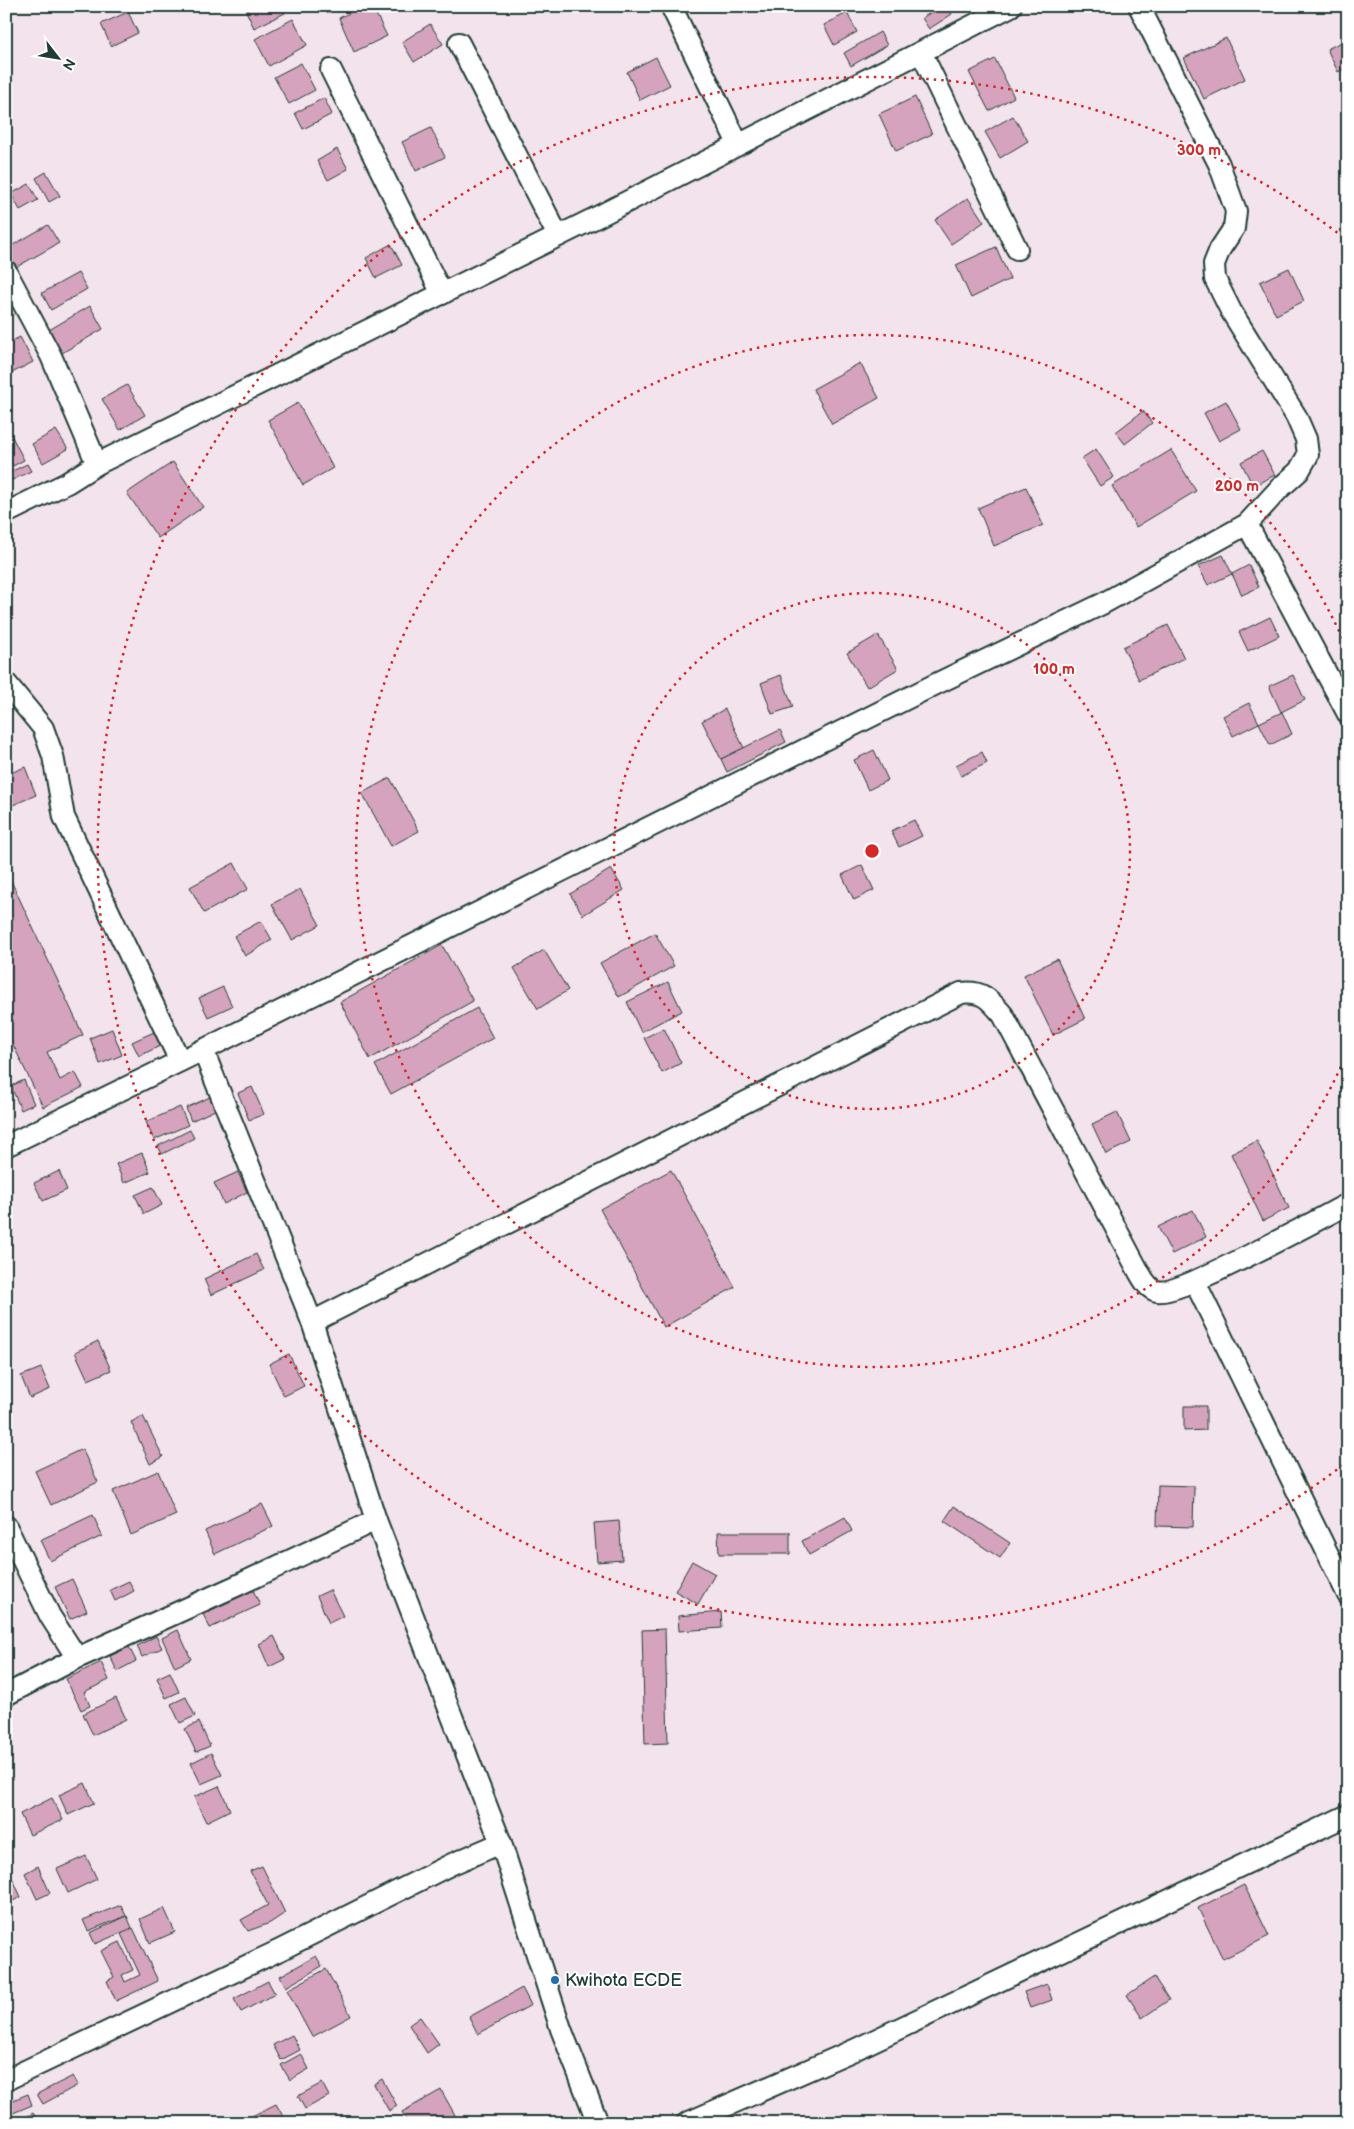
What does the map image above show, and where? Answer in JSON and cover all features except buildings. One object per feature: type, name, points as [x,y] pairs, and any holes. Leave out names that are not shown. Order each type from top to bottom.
[{"type":"street","points":[[671,6],[738,144]]},
{"type":"street","points":[[6,513],[67,484],[97,464],[558,236],[1011,6]]},
{"type":"street","points":[[6,1146],[203,1050],[938,683],[1102,604],[1247,524],[1266,502],[1299,471],[1308,455],[1306,439],[1296,416],[1231,312],[1215,278],[1214,264],[1220,249],[1234,228],[1236,211],[1219,164],[1139,6]]},
{"type":"street","points":[[459,43],[558,236]]},
{"type":"street","points":[[921,52],[1017,249]]},
{"type":"street","points":[[331,70],[442,294]]},
{"type":"street","points":[[6,271],[51,356],[97,464]]},
{"type":"street","points":[[1247,524],[1348,714]]},
{"type":"street","points":[[6,684],[43,728],[54,756],[64,816],[180,1061]]},
{"type":"street","points":[[312,1322],[961,993],[973,991],[990,1000],[1003,1016],[1148,1286],[1157,1291],[1163,1291],[1195,1282],[1348,1204]]},
{"type":"street","points":[[203,1050],[312,1322],[376,1520],[501,1843],[562,2029],[598,2123]]},
{"type":"street","points":[[1195,1282],[1348,1595]]},
{"type":"street","points":[[6,1694],[77,1658],[376,1520]]},
{"type":"street","points":[[6,1526],[50,1616],[77,1658]]},
{"type":"street","points":[[687,2123],[854,2050],[1348,1815]]},
{"type":"street","points":[[6,2080],[280,1950],[452,1864],[501,1843]]},
{"type":"place","name":"Kwihota ECDE","points":[[555,1980]]}]
